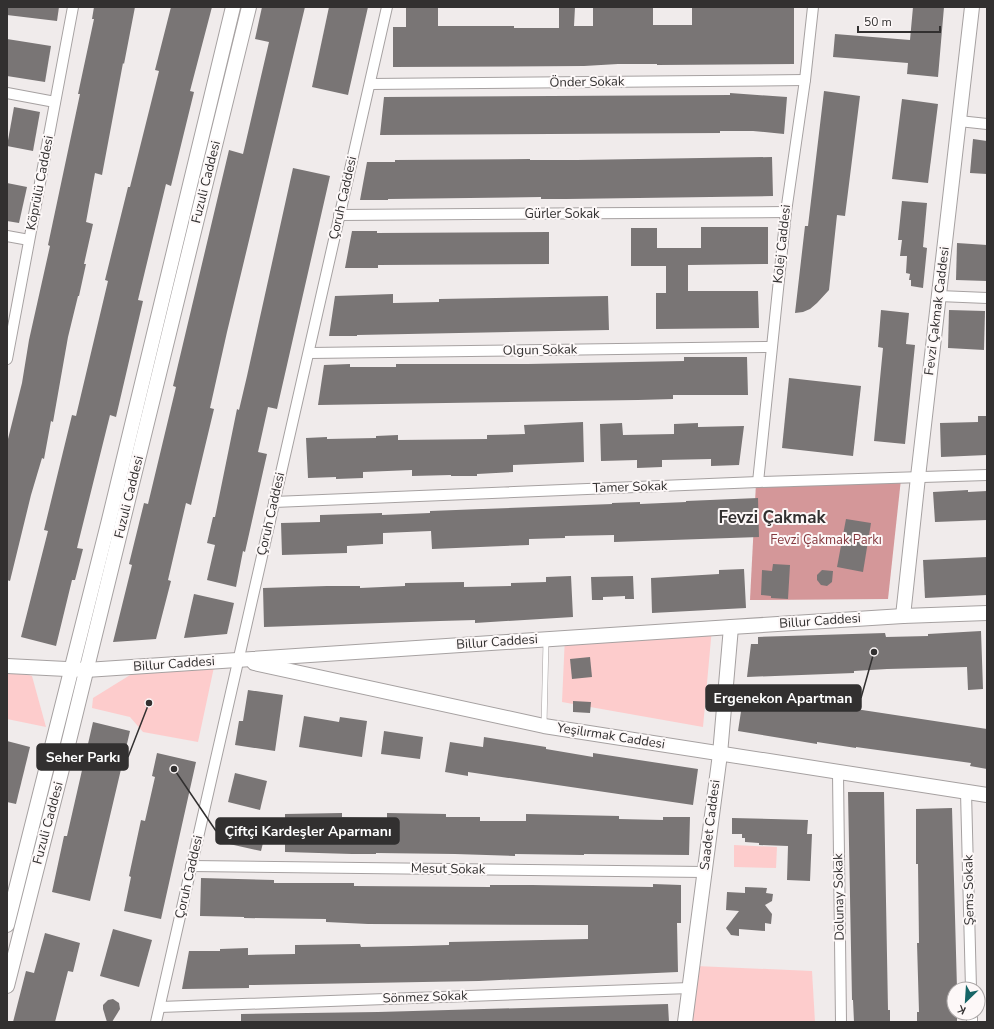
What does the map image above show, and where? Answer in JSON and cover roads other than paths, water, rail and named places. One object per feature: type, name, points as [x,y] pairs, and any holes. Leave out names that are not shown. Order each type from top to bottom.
[{"type":"street","name":"Köprülü Caddesi","points":[[7,359],[73,7]]},
{"type":"street","name":"Fuzuli Caddesi","points":[[7,925],[233,7]]},
{"type":"street","name":"Fuzuli Caddesi","points":[[7,986],[249,7]]},
{"type":"street","name":"Çoruh Caddesi","points":[[156,1022],[387,7]]},
{"type":"street","name":"Kolej Caddesi","points":[[758,482],[786,212],[805,80],[813,7]]},
{"type":"street","name":"Fevzi Çakmak Caddesi","points":[[903,616],[972,7]]},
{"type":"street","name":"Önder Sokak","points":[[370,84],[805,80]]},
{"type":"street","points":[[7,93],[55,102]]},
{"type":"street","points":[[959,121],[987,124]]},
{"type":"street","name":"Gürler Sokak","points":[[339,215],[786,212]]},
{"type":"street","points":[[7,236],[29,240]]},
{"type":"street","points":[[939,296],[987,298]]},
{"type":"street","name":"Olgun Sokak","points":[[309,353],[771,347]]},
{"type":"street","name":"Tamer Sokak","points":[[274,502],[758,482],[987,475]]},
{"type":"street","name":"Billur Caddesi","points":[[7,666],[86,670],[903,616],[987,613]]},
{"type":"street","name":"Saadet Caddesi","points":[[685,1022],[720,754],[731,627]]},
{"type":"street","name":"Yeşilırmak Caddesi","points":[[238,660],[544,726],[987,795]]},
{"type":"street","name":"Dolunay Sokak","points":[[838,772],[841,1022]]},
{"type":"street","name":"Şems Sokak","points":[[966,792],[971,981]]},
{"type":"street","name":"Mesut Sokak","points":[[192,866],[704,872]]},
{"type":"street","name":"Sönmez Sokak","points":[[160,1007],[690,988]]},
{"type":"lane","points":[[544,726],[546,639]]},
{"type":"place","name":"Ergenekon Apartman","points":[[874,652]]},
{"type":"place","name":"Seher Parkı","points":[[149,703]]},
{"type":"place","name":"Çiftçi Kardeşler Aparmanı","points":[[174,769]]},
{"type":"district","name":"Fevzi Çakmak","points":[[772,517]]},
{"type":"park label","name":"Fevzi Çakmak Parkı","points":[[826,540]]}]
